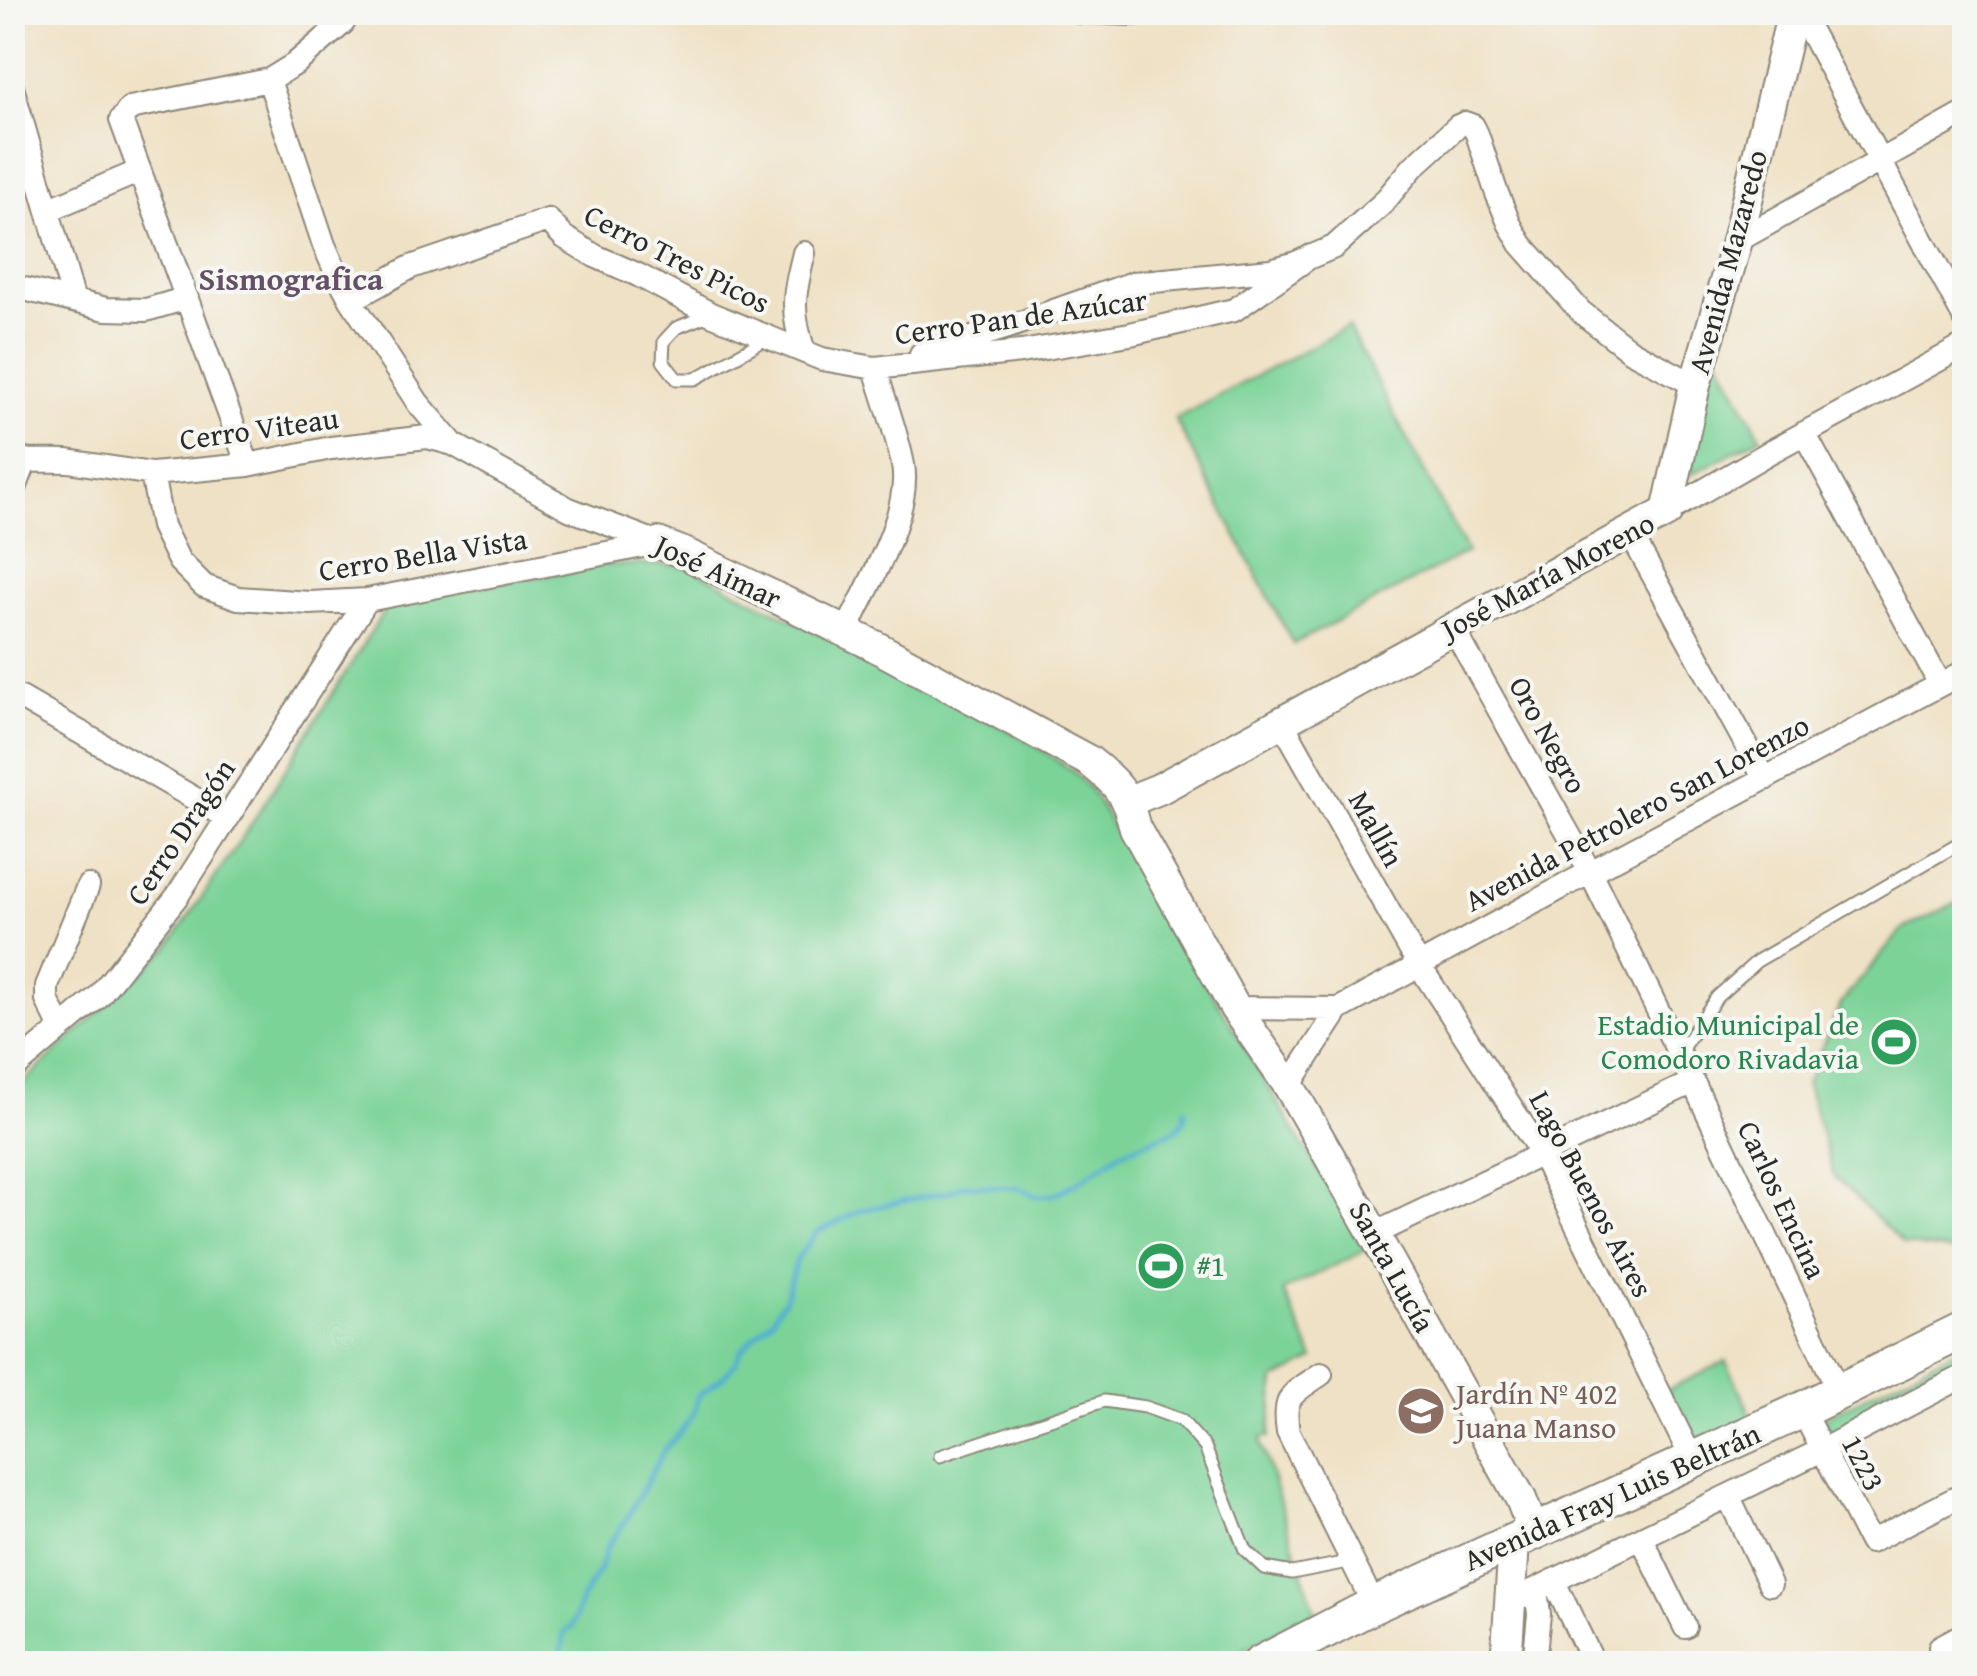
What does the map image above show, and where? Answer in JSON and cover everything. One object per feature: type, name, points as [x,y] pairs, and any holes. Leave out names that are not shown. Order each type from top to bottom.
[{"type":"main road","name":"Avenida Fray Luis Beltrán","points":[[1260,1664],[1374,1605],[1840,1393],[1964,1330]]},
{"type":"street","points":[[248,465],[121,120],[130,108],[269,80],[295,64],[343,23],[349,12]]},
{"type":"street","points":[[1078,12],[1135,14]]},
{"type":"street","points":[[1796,12],[1881,160],[1964,317]]},
{"type":"street","name":"Avenida Mazaredo","points":[[1667,512],[1695,385],[1796,12]]},
{"type":"street","name":"José Aimar","points":[[269,80],[324,245],[350,300],[418,403],[453,444],[569,509],[684,553],[846,632],[1089,761],[1109,777],[1128,801],[1135,828],[1235,1008]]},
{"type":"street","points":[[12,87],[74,301]]},
{"type":"street","points":[[1737,241],[1964,114]]},
{"type":"street","name":"Cerro Pan de Azúcar","points":[[875,368],[1132,283],[1270,270],[1334,247],[1382,203],[1413,167],[1465,123],[1473,126],[1477,134],[1502,207],[1521,244],[1581,312],[1631,351],[1695,385]]},
{"type":"street","points":[[48,210],[140,171]]},
{"type":"street","name":"Cerro Tres Picos","points":[[350,300],[411,267],[548,220],[564,238],[594,256],[711,314],[822,360],[875,368]]},
{"type":"street","points":[[804,253],[794,322],[804,350]]},
{"type":"street","name":"Cerro Pan de Azúcar","points":[[875,368],[1022,352],[1130,334],[1234,310],[1311,256]]},
{"type":"street","points":[[12,286],[106,310],[146,310],[187,298]]},
{"type":"street","name":"José María Moreno","points":[[1128,801],[1159,789],[1630,533],[1964,346]]},
{"type":"street","points":[[846,632],[894,530],[903,498],[904,468],[875,368]]},
{"type":"street","points":[[1804,434],[1940,684]]},
{"type":"street","name":"Cerro Viteau","points":[[20,460],[68,461],[152,474],[248,465],[332,448],[427,437],[453,444]]},
{"type":"street","points":[[12,496],[20,460]]},
{"type":"street","name":"Cerro Bella Vista","points":[[152,474],[162,526],[178,561],[204,586],[238,598],[310,603],[367,600],[658,543]]},
{"type":"street","points":[[1630,533],[1764,779]]},
{"type":"street","name":"Cerro Dragón","points":[[12,1070],[98,997],[178,896],[367,600]]},
{"type":"street","name":"Oro Negro","points":[[1453,628],[1590,872]]},
{"type":"street","name":"Avenida Petrolero San Lorenzo","points":[[1289,1086],[1339,1010],[1964,672]]},
{"type":"street","points":[[21,698],[228,818]]},
{"type":"street","name":"Mallín","points":[[1282,722],[1419,965]]},
{"type":"street","name":"Carlos Encina","points":[[1590,872],[1840,1393]]},
{"type":"street","points":[[61,1028],[47,1000],[47,986],[88,886]]},
{"type":"street","name":"Lago Buenos Aires","points":[[1419,965],[1541,1153],[1693,1460]]},
{"type":"street","points":[[1235,1008],[1339,1010]]},
{"type":"street","name":"Santa Lucía","points":[[1235,1008],[1289,1086],[1521,1498],[1524,1538]]},
{"type":"street","points":[[1374,1234],[1693,1082]]},
{"type":"street","points":[[1322,1374],[1290,1397],[1285,1412],[1288,1432],[1374,1605]]},
{"type":"street","points":[[1506,1664],[1533,1592],[1964,1376]]},
{"type":"street","name":"1223","points":[[1802,1410],[1870,1542],[1964,1494]]},
{"type":"street","points":[[1728,1496],[1770,1584]]},
{"type":"street","points":[[1524,1538],[1539,1614],[1534,1664]]},
{"type":"street","points":[[1642,1539],[1685,1627]]},
{"type":"street","points":[[1533,1592],[1594,1664]]},
{"type":"street","points":[[1940,1647],[1964,1634]]},
{"type":"lane","points":[[711,314],[676,328],[664,341],[663,361],[678,379],[696,379],[768,338]]},
{"type":"lane","points":[[1679,1053],[1717,997],[1757,961],[1964,841]]},
{"type":"lane","points":[[940,1456],[1104,1401],[1145,1407],[1181,1420],[1205,1447],[1245,1550],[1264,1568],[1292,1573],[1353,1560]]},
{"type":"green space","points":[[1348,327],[1467,552],[1293,644],[1175,419]]},
{"type":"green space","points":[[1714,349],[1761,437],[1690,475]]},
{"type":"green space","points":[[600,565],[689,567],[1024,738],[1072,770],[1092,792],[1366,1250],[1283,1291],[1314,1359],[1275,1380],[1269,1437],[1262,1437],[1261,1443],[1316,1614],[1217,1663],[13,1664],[13,1092],[167,949],[252,823],[389,603]]},
{"type":"green space","name":"Estadio Municipal de Comodoro Rivadavia","points":[[1964,900],[1964,1253],[1903,1244],[1834,1176],[1806,1083],[1842,1002],[1903,929]]},
{"type":"green space","points":[[1964,1346],[1964,1369],[1833,1437],[1823,1418]]},
{"type":"green space","points":[[1726,1361],[1756,1426],[1695,1454],[1667,1390]]},
{"type":"waterway","points":[[560,1664],[564,1633],[571,1628],[606,1548],[625,1522],[664,1450],[695,1411],[698,1396],[722,1378],[740,1351],[772,1319],[785,1298],[797,1259],[816,1233],[861,1210],[948,1192],[964,1185],[1019,1188],[1036,1196],[1053,1195],[1123,1151],[1176,1130],[1184,1120],[1185,1109]]},
{"type":"place","name":"Estadio Municipal de Comodoro Rivadavia","points":[[1894,1042]]},
{"type":"place","name":"#1","points":[[1161,1266]]},
{"type":"place","name":"Jardín Nº 402 Juana Manso","points":[[1421,1411]]},
{"type":"district","name":"Sismografica","points":[[291,279]]}]
